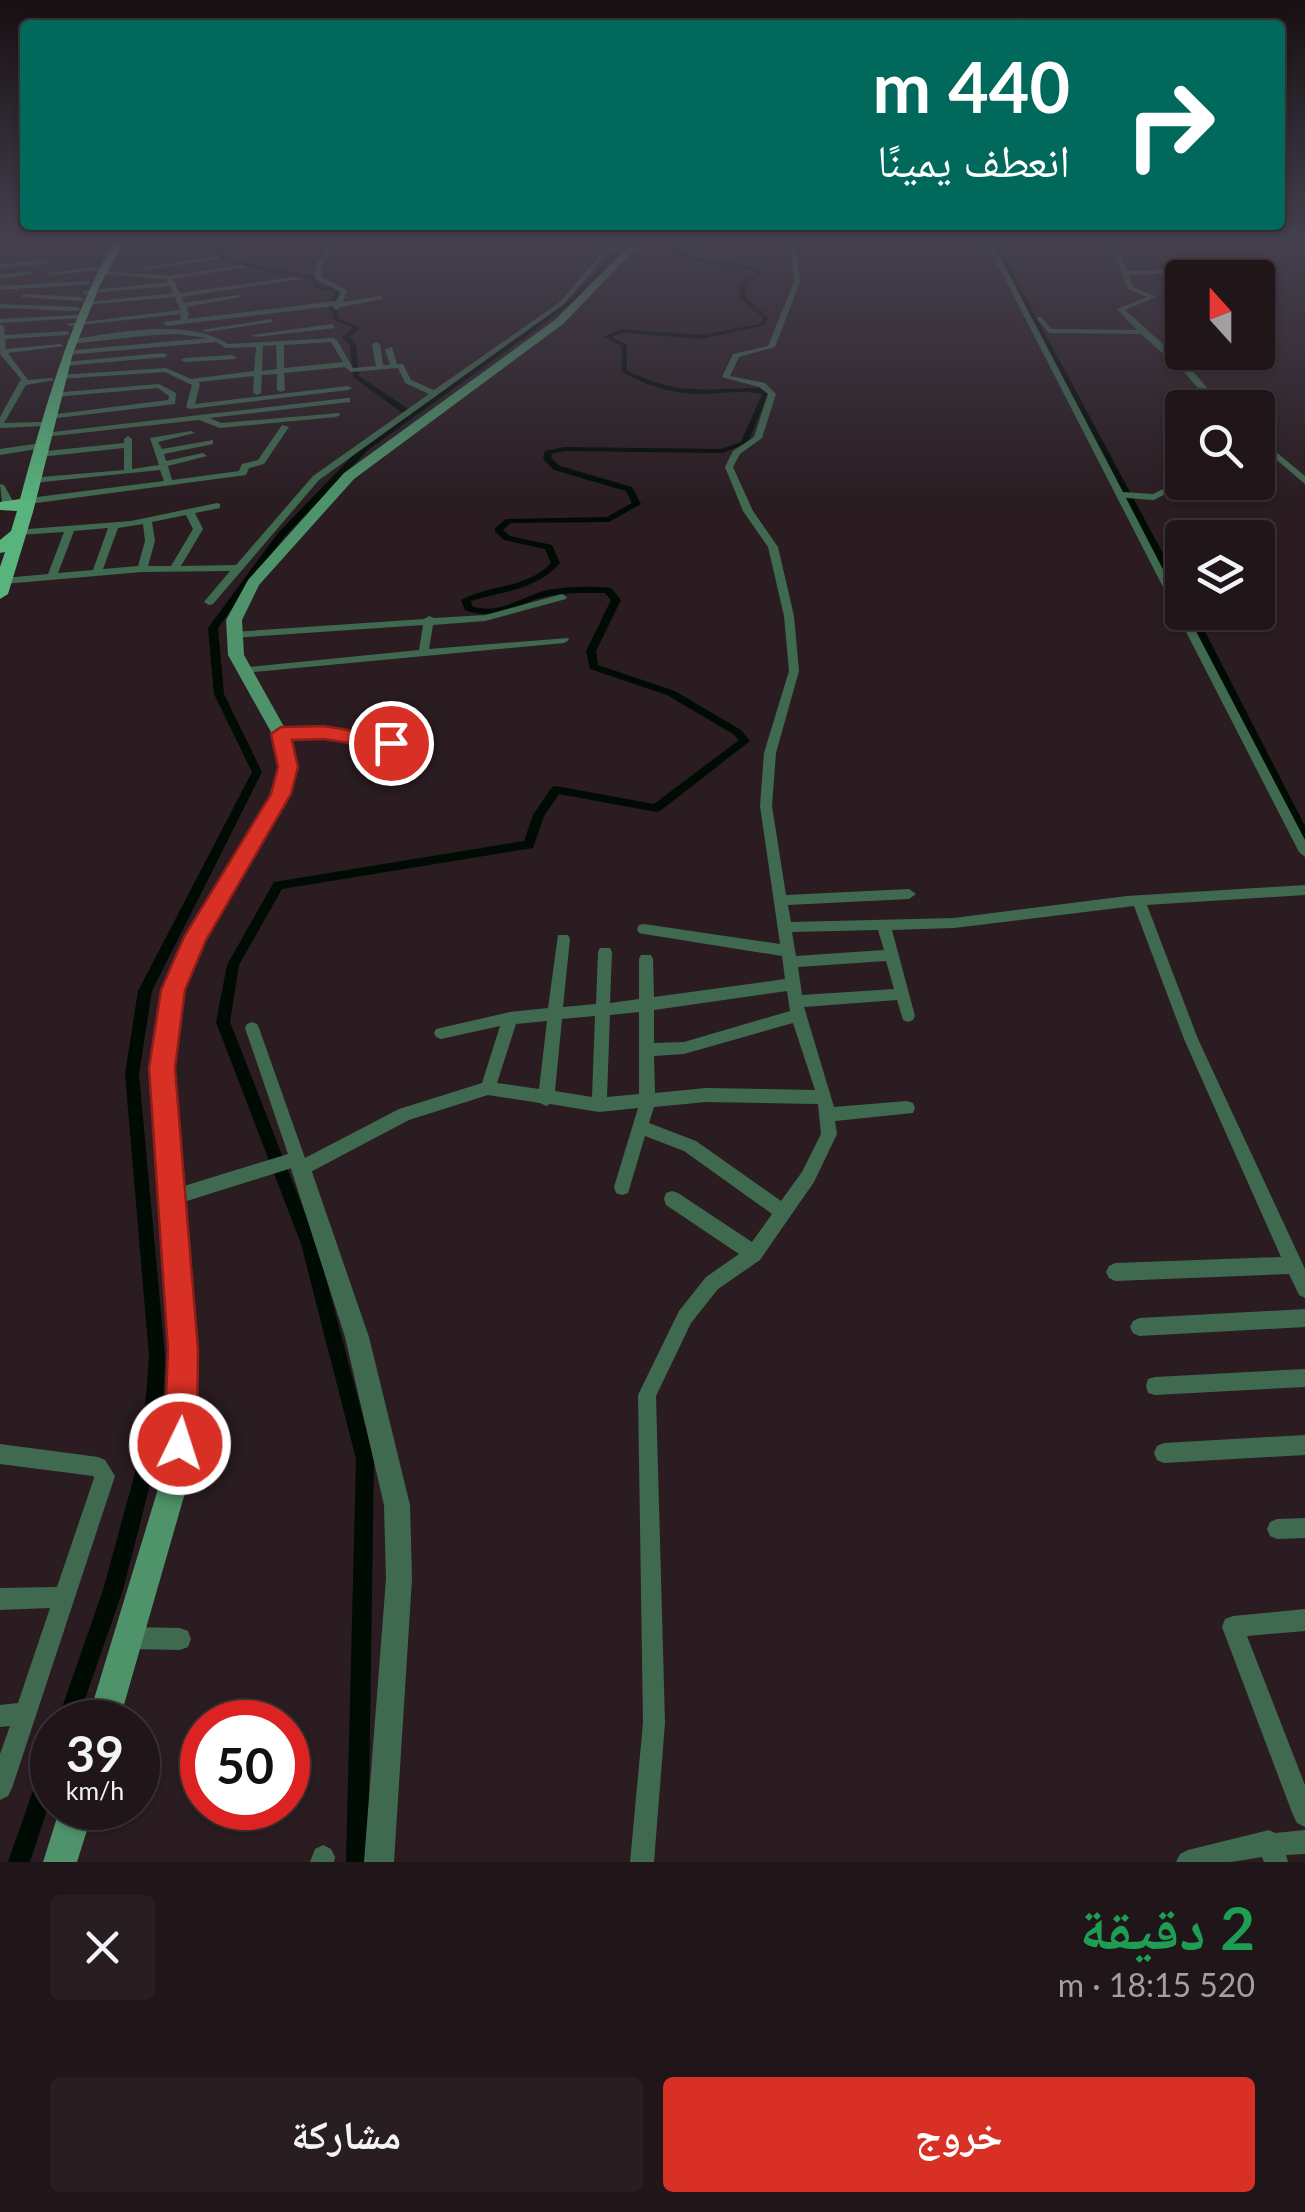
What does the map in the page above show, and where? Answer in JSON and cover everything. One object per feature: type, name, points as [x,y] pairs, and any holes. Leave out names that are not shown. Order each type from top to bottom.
[{"type":"main road","points":[[2,588],[18,532],[15,505],[76,329]]},
{"type":"main road","points":[[110,1700],[175,1479],[185,1406],[162,1068],[170,1004],[195,937],[281,794],[288,767],[281,734],[243,670],[234,620],[253,583],[349,476],[549,329]]},
{"type":"main road","points":[[15,505],[33,480],[64,360]]},
{"type":"main road","points":[[0,548],[18,532]]},
{"type":"main road","points":[[60,1862],[70,1830]]},
{"type":"street","points":[[2,346],[64,360],[172,392],[172,402],[64,360],[10,329]]},
{"type":"street","points":[[27,329],[64,360],[88,368],[185,358],[231,372]]},
{"type":"street","points":[[36,329],[64,360],[107,442],[108,471]]},
{"type":"street","points":[[36,329],[64,360],[107,442],[158,450],[210,442]]},
{"type":"street","points":[[0,425],[94,329]]},
{"type":"street","points":[[0,425],[5,406],[24,383],[115,329]]},
{"type":"street","points":[[0,452],[64,360],[115,329]]},
{"type":"street","points":[[64,360],[161,329]]},
{"type":"street","points":[[64,360],[220,329]]},
{"type":"street","points":[[208,334],[240,329]]},
{"type":"street","points":[[2,346],[88,368],[185,358],[221,339],[307,329]]},
{"type":"street","points":[[209,602],[320,476],[525,329]]},
{"type":"street","points":[[642,1862],[654,1724],[647,1395],[698,1298],[712,1282],[754,1254],[822,1154],[829,1134],[827,1106],[796,1000],[770,849],[768,776],[775,729],[794,678],[792,631],[773,547],[748,512],[730,467],[736,453],[756,441],[772,394],[762,386],[726,377],[736,356],[771,347],[778,329]]},
{"type":"street","points":[[1038,329],[1128,496],[1305,852]]},
{"type":"street","points":[[1046,329],[1142,332]]},
{"type":"street","points":[[1139,329],[1204,390]]},
{"type":"street","points":[[190,332],[221,339]]},
{"type":"street","points":[[221,339],[223,346],[336,340],[353,368]]},
{"type":"street","points":[[280,342],[282,390]]},
{"type":"street","points":[[303,391],[305,342]]},
{"type":"street","points":[[257,393],[260,344]]},
{"type":"street","points":[[376,344],[380,369]]},
{"type":"street","points":[[2,346],[24,383]]},
{"type":"street","points":[[231,372],[233,346]]},
{"type":"street","points":[[324,385],[326,347]]},
{"type":"street","points":[[390,349],[394,367]]},
{"type":"street","points":[[64,360],[232,357]]},
{"type":"street","points":[[185,358],[194,380],[190,413],[220,426],[336,415]]},
{"type":"street","points":[[194,380],[231,372],[401,366],[408,381],[434,393]]},
{"type":"street","points":[[0,377],[18,371]]},
{"type":"street","points":[[324,385],[346,386],[303,391],[191,404],[324,385]]},
{"type":"street","points":[[107,442],[126,426],[348,400]]},
{"type":"street","points":[[126,426],[128,472]]},
{"type":"street","points":[[0,487],[15,505],[244,473],[245,466],[261,462],[285,427]]},
{"type":"street","points":[[169,484],[153,440],[191,432]]},
{"type":"street","points":[[33,480],[128,472],[203,456]]},
{"type":"street","points":[[1275,460],[1305,481]]},
{"type":"street","points":[[1128,496],[1165,493]]},
{"type":"street","points":[[18,532],[147,521],[216,506]]},
{"type":"street","points":[[175,568],[198,529],[189,512]]},
{"type":"street","points":[[142,569],[150,542],[147,521]]},
{"type":"street","points":[[97,572],[114,525]]},
{"type":"street","points":[[52,576],[70,528]]},
{"type":"street","points":[[2,588],[52,576],[97,572],[236,568]]},
{"type":"street","points":[[234,635],[498,616],[562,597]]},
{"type":"street","points":[[424,650],[429,619]]},
{"type":"street","points":[[243,670],[424,650],[564,640]]},
{"type":"street","points":[[281,734],[324,733],[391,743]]},
{"type":"street","points":[[786,926],[976,921],[1140,901],[1305,890]]},
{"type":"street","points":[[781,900],[909,894]]},
{"type":"street","points":[[1140,901],[1191,1038],[1305,1289]]},
{"type":"street","points":[[884,925],[908,1016]]},
{"type":"street","points":[[644,929],[788,956],[892,955]]},
{"type":"street","points":[[546,1099],[562,939]]},
{"type":"street","points":[[598,1105],[605,952]]},
{"type":"street","points":[[622,1187],[647,1104],[646,959]]},
{"type":"street","points":[[441,1033],[510,1018],[648,1005],[902,994]]},
{"type":"street","points":[[648,1050],[684,1048],[796,1000]]},
{"type":"street","points":[[488,1088],[510,1018]]},
{"type":"street","points":[[252,1028],[356,1338],[397,1505],[399,1578],[378,1862]]},
{"type":"street","points":[[171,1198],[295,1164],[405,1114],[488,1088],[598,1105],[647,1104],[706,1095],[827,1106],[907,1108]]},
{"type":"street","points":[[641,1126],[690,1146],[784,1212]]},
{"type":"street","points":[[672,1199],[754,1254]]},
{"type":"street","points":[[1115,1272],[1293,1265]]},
{"type":"street","points":[[1139,1327],[1305,1318]]},
{"type":"street","points":[[1156,1386],[1305,1378]]},
{"type":"street","points":[[1164,1453],[1305,1445]]},
{"type":"street","points":[[0,1454],[104,1471],[66,1597],[0,1788]]},
{"type":"street","points":[[1277,1529],[1305,1528]]},
{"type":"street","points":[[0,1599],[66,1597]]},
{"type":"street","points":[[1305,1620],[1233,1626],[1305,1815]]},
{"type":"street","points":[[129,1638],[180,1639]]},
{"type":"street","points":[[0,1716],[27,1713]]},
{"type":"street","points":[[1188,1862],[1273,1852],[1305,1842]]},
{"type":"waterway","points":[[357,329],[345,337],[353,344],[356,377],[404,410]]},
{"type":"waterway","points":[[75,1700],[113,1590],[144,1473],[154,1407],[157,1356],[132,1074],[145,991],[257,772],[219,694],[213,628],[281,535],[365,448],[533,329]]},
{"type":"waterway","points":[[357,1862],[365,1459],[309,1244],[223,1022],[233,965],[278,885],[529,845],[539,815],[556,790],[656,808],[745,741],[737,732],[671,693],[593,667],[591,651],[616,600],[608,590],[551,592],[487,613],[468,608],[466,600],[527,583],[556,563],[549,547],[507,538],[498,530],[509,521],[609,519],[637,504],[629,489],[557,468],[547,459],[548,453],[564,449],[722,451],[744,443],[766,393],[692,392],[660,387],[624,371],[624,345],[606,337],[621,331],[702,337],[743,329]]},
{"type":"waterway","points":[[1039,329],[1165,565]]},
{"type":"waterway","points":[[1199,630],[1305,837]]},
{"type":"waterway","points":[[19,1862],[30,1830]]},
{"type":"route","points":[[180,1444],[185,1406],[183,1350],[162,1068],[173,990],[181,965],[206,917],[281,794],[288,767],[281,734],[312,732],[391,743]]}]
